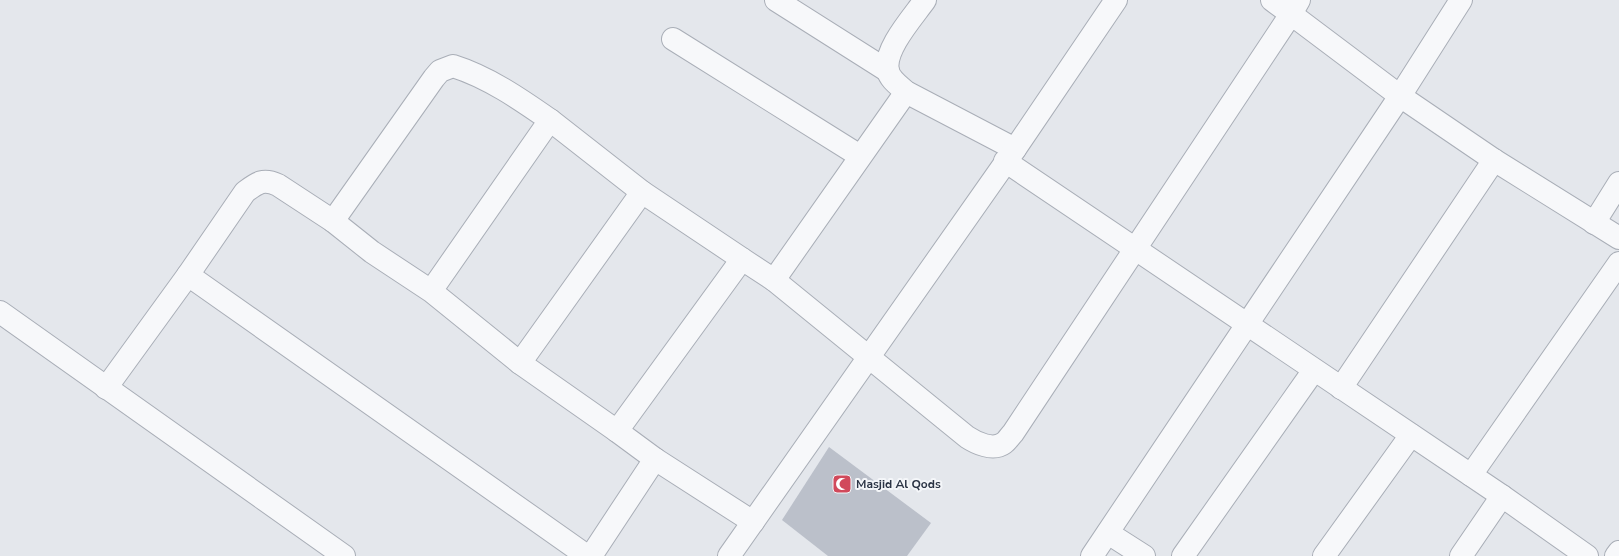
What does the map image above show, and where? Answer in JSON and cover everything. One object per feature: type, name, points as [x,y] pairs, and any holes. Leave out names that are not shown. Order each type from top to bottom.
[{"type":"street","points":[[776,0],[888,71],[893,80],[906,92],[1010,155],[1135,248],[1502,496],[1587,556]]},
{"type":"street","points":[[888,71],[889,56],[893,46],[925,0]]},
{"type":"street","points":[[729,556],[1010,155],[1116,0]]},
{"type":"street","points":[[1272,0],[1295,7],[1400,96],[1494,160],[1619,238]]},
{"type":"street","points":[[1092,556],[1400,96],[1461,0]]},
{"type":"street","points":[[333,221],[434,78],[446,68],[453,66],[469,70],[521,100],[550,120],[642,192],[774,280],[967,437],[978,444],[995,446],[1003,444],[1013,433],[1295,7]]},
{"type":"street","points":[[673,39],[860,156]]},
{"type":"street","points":[[774,280],[906,92]]},
{"type":"street","points":[[432,291],[550,120]]},
{"type":"street","points":[[1341,388],[1494,160]]},
{"type":"street","points":[[106,388],[188,275],[245,192],[256,184],[270,182],[278,185],[333,221],[372,252],[432,291],[520,362],[655,459],[753,522]]},
{"type":"street","points":[[1594,223],[1619,183]]},
{"type":"street","points":[[520,362],[642,192]]},
{"type":"street","points":[[617,431],[742,259]]},
{"type":"street","points":[[1471,475],[1619,263]]},
{"type":"street","points":[[188,275],[587,556]]},
{"type":"street","points":[[0,312],[344,556]]},
{"type":"street","points":[[1183,556],[1314,370]]},
{"type":"street","points":[[1324,556],[1411,434]]},
{"type":"street","points":[[591,556],[655,459]]},
{"type":"street","points":[[1460,556],[1502,496]]},
{"type":"street","points":[[1108,533],[1144,556]]},
{"type":"street","points":[[1616,556],[1619,552]]},
{"type":"building","name":"Masjid Al Qods","points":[[829,447],[931,523],[907,556],[828,556],[782,520]]},
{"type":"place","name":"Masjid Al Qods","points":[[842,484]]}]
